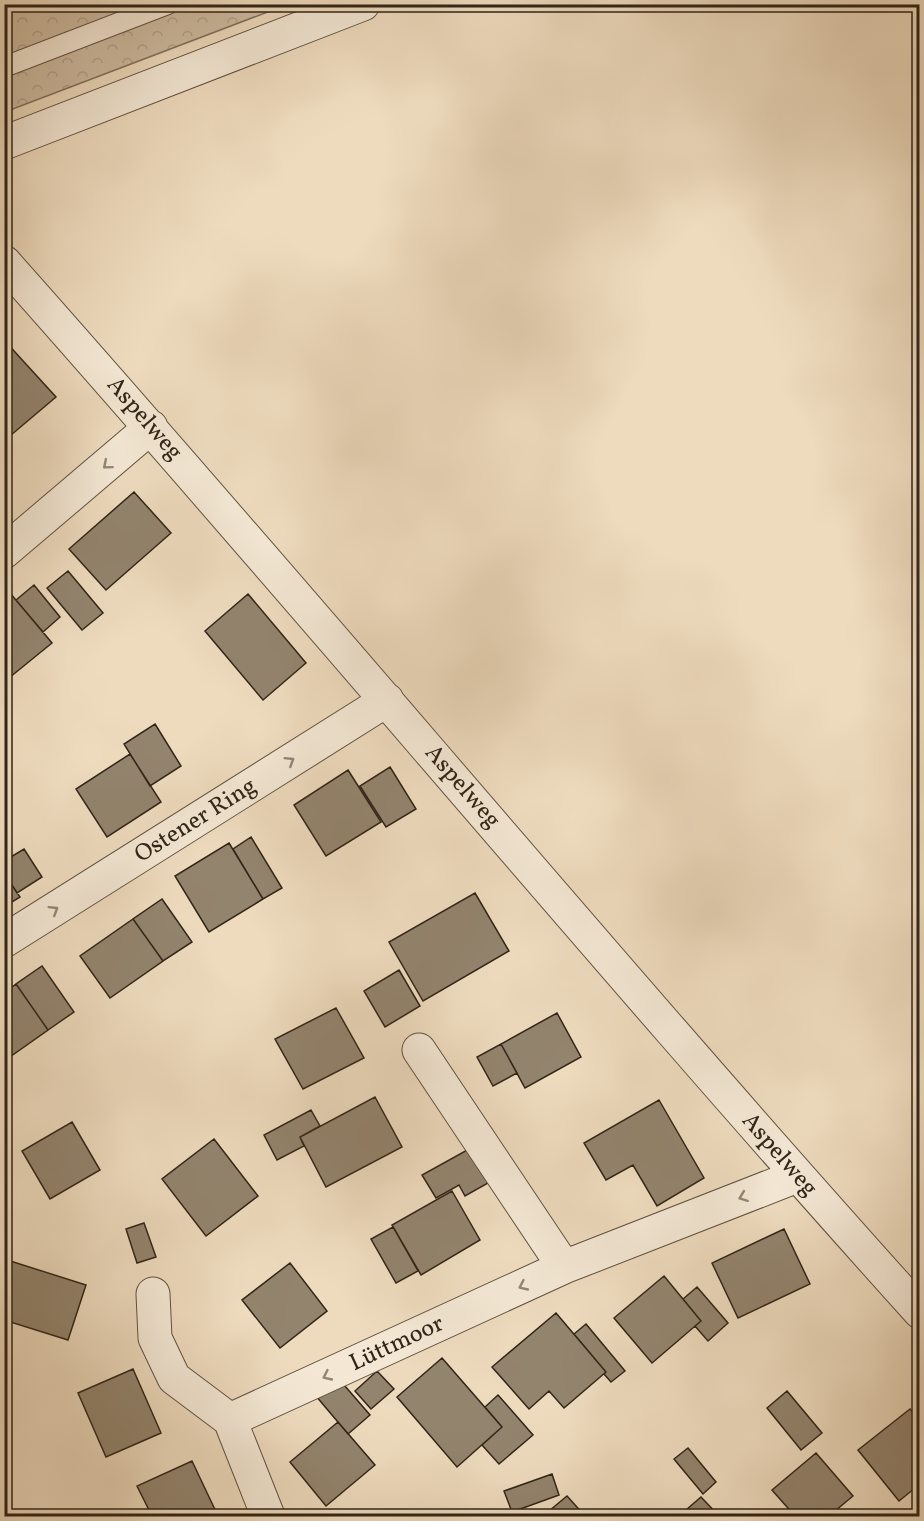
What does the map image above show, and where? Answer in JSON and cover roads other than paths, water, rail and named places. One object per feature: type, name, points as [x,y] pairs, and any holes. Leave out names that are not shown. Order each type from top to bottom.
[{"type":"street","points":[[4,143],[363,4]]},
{"type":"street","name":"Aspelweg","points":[[4,262],[151,427],[797,1176],[920,1312]]},
{"type":"street","points":[[4,552],[151,427]]},
{"type":"street","name":"Ostener Ring","points":[[4,941],[387,700]]},
{"type":"street","points":[[419,1050],[564,1267]]},
{"type":"street","name":"Lüttmoor","points":[[230,1420],[564,1267],[797,1176]]},
{"type":"street","points":[[153,1294],[155,1338],[174,1378],[230,1420],[267,1516]]},
{"type":"lane","points":[[4,68],[168,4]]}]
